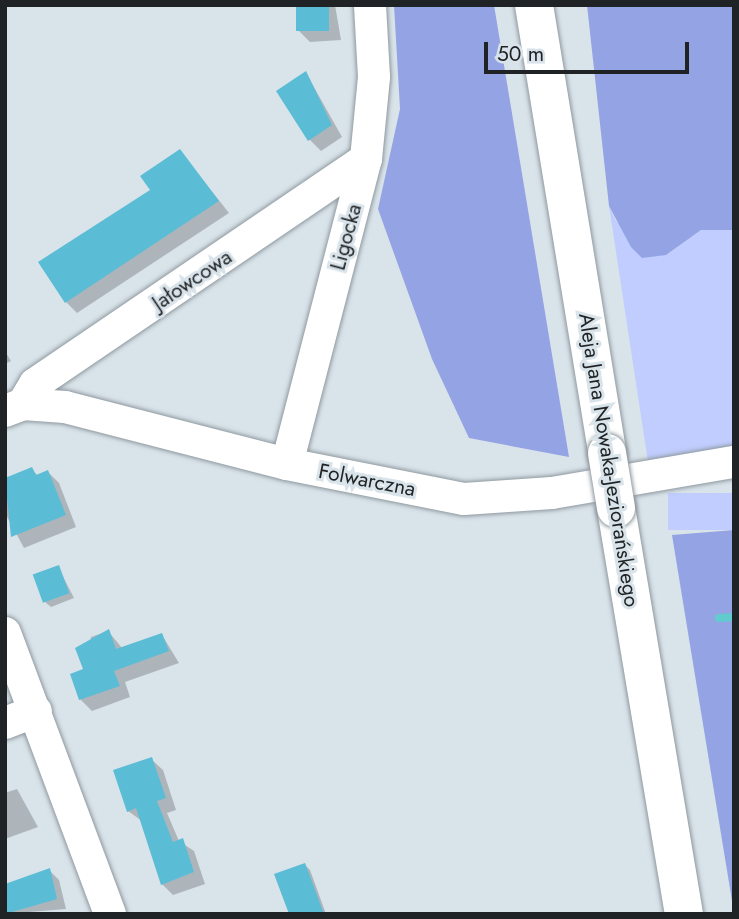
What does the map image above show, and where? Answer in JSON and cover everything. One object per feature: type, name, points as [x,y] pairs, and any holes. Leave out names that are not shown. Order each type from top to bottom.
[{"type":"main road","name":"Aleja Jana Nowaka-Jeziorańskiego","points":[[534,5],[684,914]]},
{"type":"street","name":"Ligocka","points":[[287,464],[366,159],[374,77],[370,5]]},
{"type":"street","name":"Jałowcowa","points":[[14,407],[35,384],[366,159]]},
{"type":"street","name":"Folwarczna","points":[[14,407],[65,407],[287,464],[464,499],[552,493],[734,462]]},
{"type":"street","points":[[5,633],[110,914]]},
{"type":"street","points":[[5,723],[36,711]]},
{"type":"shaded area","points":[[394,5],[494,5],[569,457],[469,438],[432,359],[378,209],[400,109]]},
{"type":"shaded area","points":[[587,5],[734,5],[734,230],[701,230],[666,255],[642,258],[631,247],[609,206]]},
{"type":"shaded area","points":[[609,206],[616,221],[666,255],[701,230],[734,230],[734,451],[648,462]]},
{"type":"shaded area","points":[[668,493],[734,493],[734,530],[668,530]]},
{"type":"shaded area","points":[[734,530],[734,913],[672,535]]},
{"type":"building","points":[[296,5],[329,5],[329,31],[296,31]]},
{"type":"building","points":[[306,71],[332,125],[308,141],[276,91]]},
{"type":"building","points":[[180,149],[219,201],[65,303],[38,262],[150,190],[140,176]]},
{"type":"building","points":[[32,467],[36,475],[48,470],[66,515],[11,537],[5,478]]},
{"type":"building","points":[[59,565],[69,593],[43,603],[33,575]]},
{"type":"building","points":[[109,629],[116,649],[162,633],[169,651],[114,671],[120,686],[79,700],[70,674],[83,669],[75,648]]},
{"type":"building","points":[[152,757],[166,798],[157,801],[173,842],[183,838],[194,872],[161,885],[136,808],[127,812],[113,770]]},
{"type":"building","points":[[305,863],[324,914],[289,914],[274,874]]},
{"type":"building","points":[[50,868],[57,899],[5,914],[5,884]]},
{"type":"waterway","points":[[719,618],[734,617]]}]
